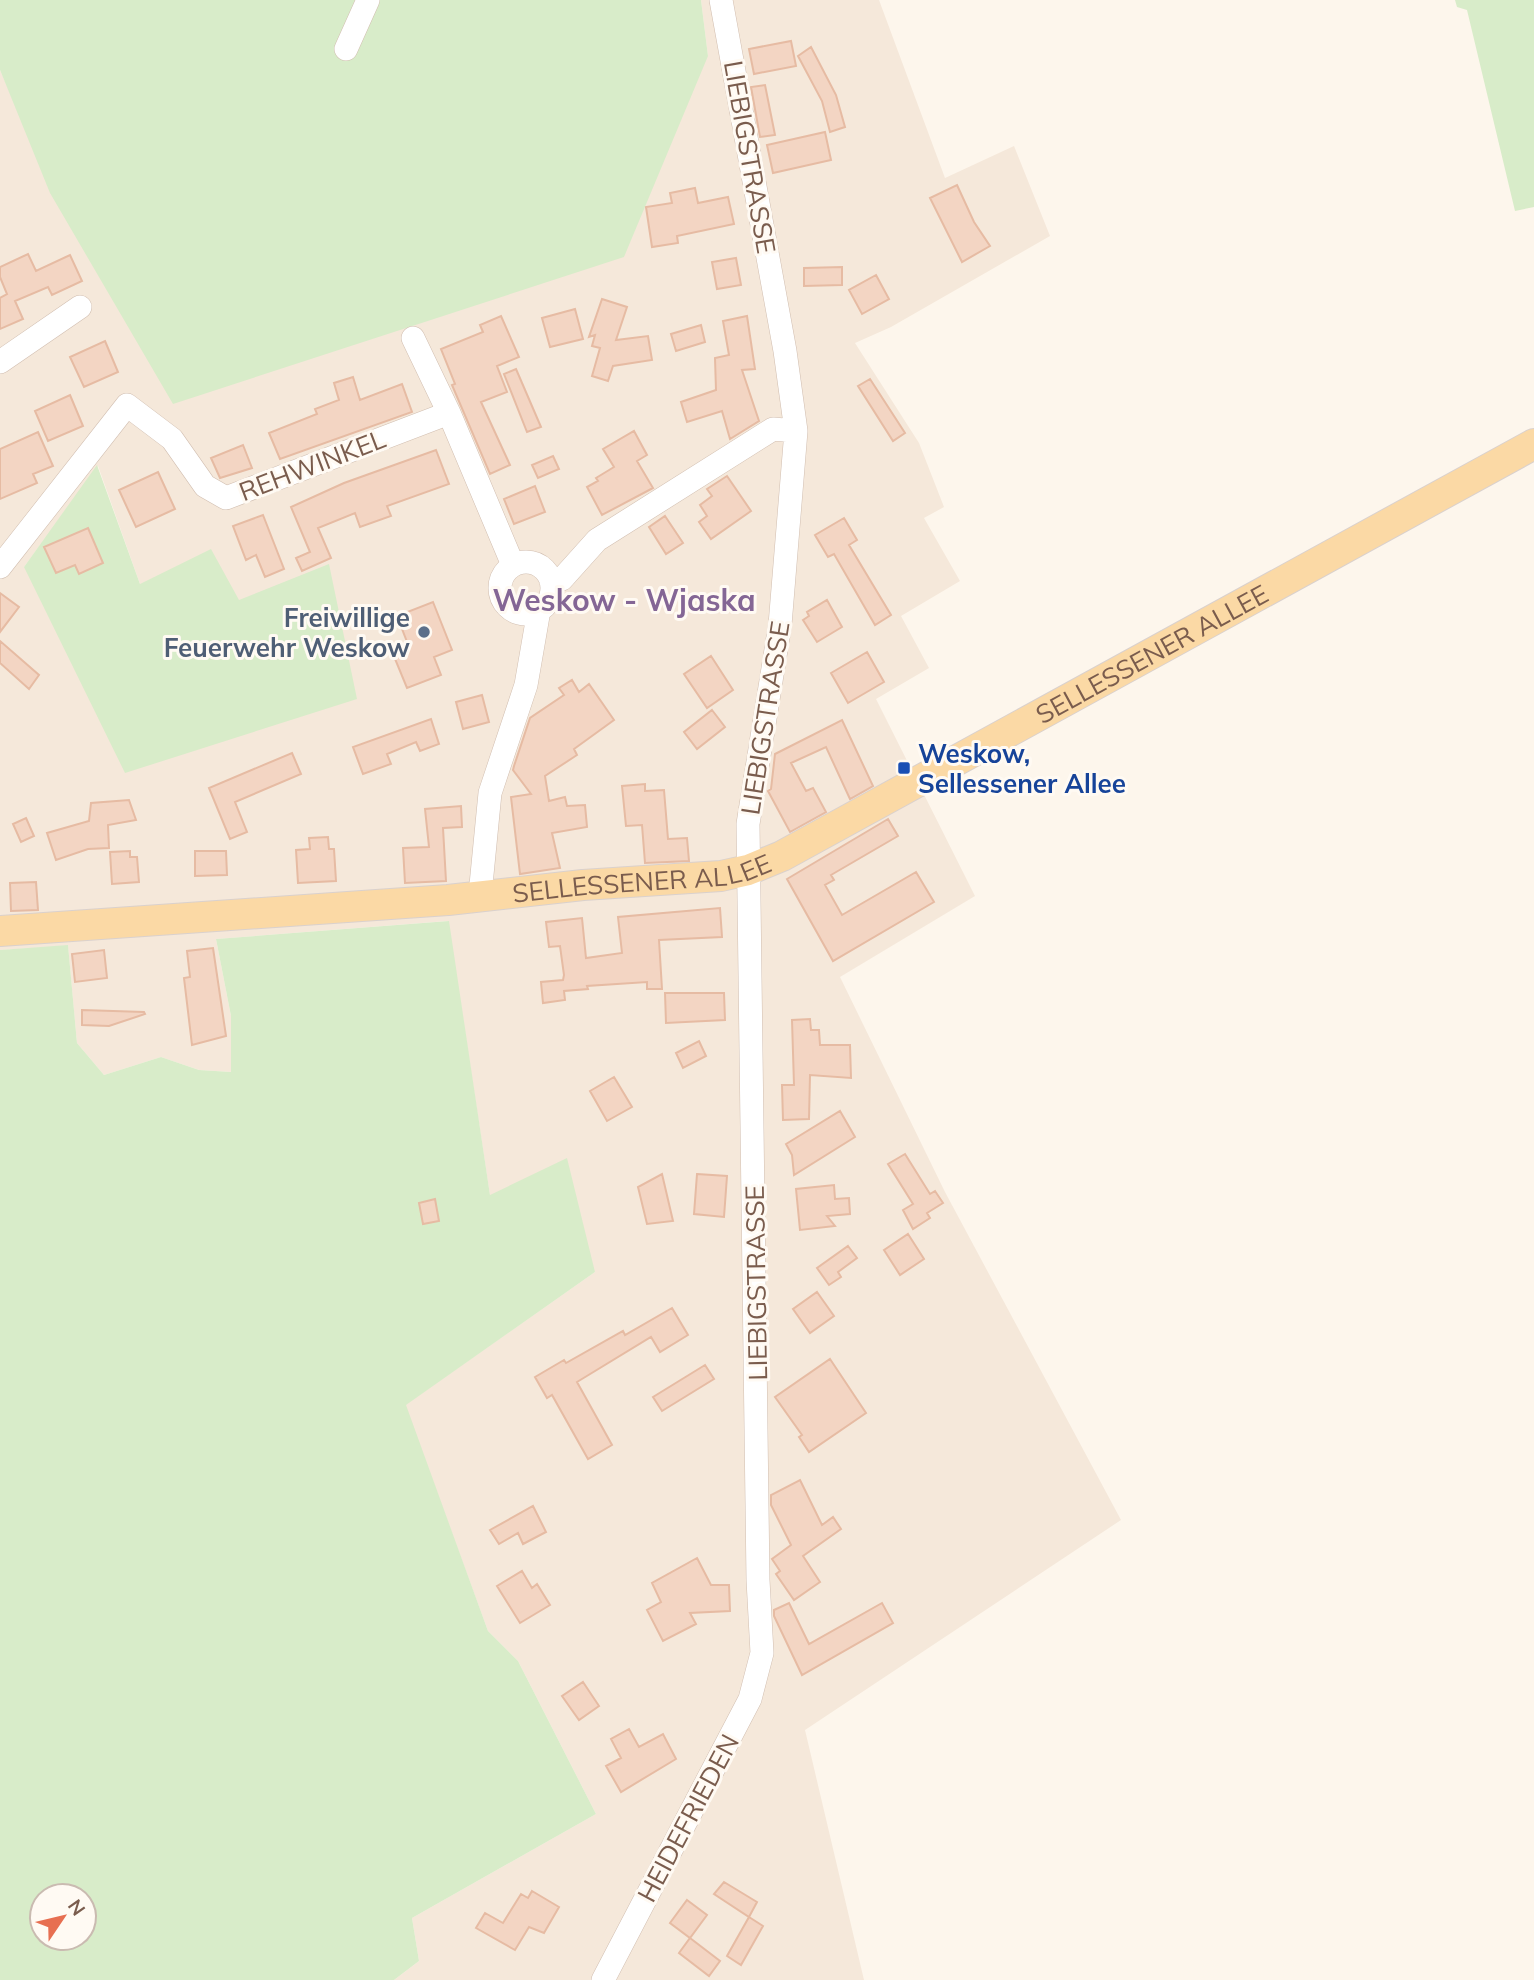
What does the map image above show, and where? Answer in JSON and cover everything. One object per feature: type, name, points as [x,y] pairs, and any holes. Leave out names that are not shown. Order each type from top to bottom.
[{"type":"main road","name":"SELLESSENER ALLEE","points":[[0,931],[721,876],[748,870],[806,843],[1534,444]]},
{"type":"street","points":[[346,49],[369,0]]},
{"type":"street","name":"LIEBIGSTRASSE","points":[[721,0],[785,351],[796,431],[780,625],[748,824],[758,1580],[762,1653]]},
{"type":"street","points":[[0,362],[80,307]]},
{"type":"street","points":[[413,338],[449,413],[513,565]]},
{"type":"street","name":"REHWINKEL","points":[[0,567],[127,405],[172,439],[205,486],[226,498],[449,413]]},
{"type":"street","points":[[550,578],[549,600],[539,610],[521,613],[506,604],[500,588],[501,579],[513,565],[530,562],[538,565],[550,578],[562,579],[597,540],[773,429],[796,431]]},
{"type":"street","name":"SELLESSENER ALLEE","points":[[480,895],[490,793],[526,685],[539,610]]},
{"type":"street","name":"HEIDEFRIEDEN","points":[[603,1980],[750,1699],[762,1653]]},
{"type":"shaded area","points":[[701,0],[879,0],[945,178],[1014,146],[1050,236],[891,327],[855,343],[919,443],[944,507],[924,518],[960,581],[901,616],[929,668],[876,699],[975,896],[840,977],[945,1192],[1121,1520],[805,1730],[864,1980],[394,1980],[419,1961],[412,1918],[596,1814],[518,1661],[488,1631],[405,1405],[595,1272],[490,1195],[448,921],[216,939],[231,1016],[232,1072],[199,1070],[161,1057],[104,1075],[77,1043],[68,946],[0,950],[0,70],[16,107],[708,56]],"holes":[[[98,466],[140,584],[238,601],[24,567]]]},
{"type":"green space","points":[[0,0],[701,0],[708,56],[624,257],[173,404],[50,193],[0,70]]},
{"type":"green space","points":[[1455,0],[1534,0],[1534,207],[1515,211],[1467,10],[1457,7]]},
{"type":"green space","points":[[97,465],[140,584],[211,549],[239,600],[329,564],[357,699],[125,773],[24,567]]},
{"type":"green space","points":[[449,921],[490,1195],[567,1158],[595,1272],[406,1405],[488,1631],[518,1661],[596,1814],[412,1918],[419,1961],[394,1980],[0,1980],[0,950],[68,945],[77,1043],[104,1075],[161,1057],[199,1070],[231,1072],[231,1016],[216,939]]},
{"type":"building","points":[[791,41],[796,66],[754,74],[749,49]]},
{"type":"building","points":[[811,47],[836,95],[845,127],[830,132],[822,101],[798,56]]},
{"type":"building","points":[[765,85],[775,135],[760,137],[751,87]]},
{"type":"building","points":[[825,132],[831,160],[773,173],[767,145]]},
{"type":"building","points":[[957,185],[974,222],[990,246],[962,262],[930,198]]},
{"type":"building","points":[[695,188],[698,203],[728,197],[734,224],[677,236],[678,243],[652,247],[646,207],[672,203],[670,193]]},
{"type":"building","points":[[28,254],[36,271],[70,255],[82,281],[52,295],[48,287],[15,301],[23,319],[0,329],[0,298],[7,294],[0,277],[0,267]]},
{"type":"building","points":[[736,258],[741,285],[717,289],[712,262]]},
{"type":"building","points":[[842,267],[842,285],[804,286],[804,268]]},
{"type":"building","points":[[876,275],[889,299],[862,314],[849,290]]},
{"type":"building","points":[[602,299],[627,307],[616,340],[648,336],[652,360],[613,366],[608,381],[592,376],[600,348],[592,346],[595,335],[589,337]]},
{"type":"building","points":[[575,309],[583,339],[550,347],[542,318]]},
{"type":"building","points":[[501,316],[519,357],[497,366],[507,392],[481,402],[510,465],[490,474],[452,385],[455,384],[441,349],[483,332],[480,325]]},
{"type":"building","points":[[747,316],[755,369],[742,370],[759,421],[730,439],[722,411],[687,422],[681,402],[716,390],[715,358],[729,355],[723,321]]},
{"type":"building","points":[[701,325],[705,342],[676,351],[671,334]]},
{"type":"building","points":[[105,341],[118,372],[84,387],[70,357]]},
{"type":"building","points":[[516,369],[541,427],[527,432],[504,374]]},
{"type":"building","points":[[353,377],[360,400],[402,384],[412,412],[280,459],[269,433],[317,414],[315,409],[339,400],[334,383]]},
{"type":"building","points":[[870,379],[905,433],[893,441],[858,386]]},
{"type":"building","points":[[70,395],[83,426],[48,441],[35,411]]},
{"type":"building","points":[[634,431],[647,455],[637,461],[653,488],[602,515],[587,487],[614,467],[603,449]]},
{"type":"building","points":[[38,432],[53,466],[33,474],[37,483],[0,499],[0,449]]},
{"type":"building","points":[[243,445],[252,468],[220,478],[211,458]]},
{"type":"building","points":[[436,450],[449,484],[387,506],[391,516],[360,527],[355,513],[318,528],[331,558],[302,571],[296,558],[310,552],[291,507],[344,483]]},
{"type":"building","points":[[553,456],[559,469],[538,478],[532,465]]},
{"type":"building","points":[[158,472],[175,509],[136,527],[119,490]]},
{"type":"building","points":[[727,476],[751,511],[711,539],[699,522],[707,516],[700,505],[712,496],[707,489]]},
{"type":"building","points":[[535,486],[545,512],[514,524],[504,499]]},
{"type":"building","points":[[263,515],[284,569],[265,577],[256,555],[246,560],[233,526]]},
{"type":"building","points":[[665,516],[683,543],[666,554],[649,527]]},
{"type":"building","points":[[844,518],[857,540],[849,545],[891,615],[875,625],[834,554],[828,557],[815,535]]},
{"type":"building","points":[[88,528],[103,563],[79,574],[75,565],[56,573],[44,547]]},
{"type":"building","points":[[0,593],[19,607],[0,632]]},
{"type":"building","points":[[827,600],[842,627],[817,642],[803,620],[809,616],[807,612]]},
{"type":"building","name":"Freiwillige Feuerwehr Weskow","points":[[433,602],[452,650],[434,657],[441,675],[407,688],[393,654],[409,647],[397,616]]},
{"type":"building","points":[[0,641],[39,675],[29,689],[0,663]]},
{"type":"building","points":[[867,652],[884,682],[848,703],[831,673]]},
{"type":"building","points":[[711,656],[733,690],[707,708],[684,674]]},
{"type":"building","points":[[572,680],[579,692],[589,684],[614,720],[574,749],[577,755],[545,776],[549,801],[565,797],[567,806],[585,805],[587,827],[552,833],[560,868],[520,874],[511,797],[531,794],[513,770],[514,766],[530,718],[564,695],[559,688]]},
{"type":"building","points":[[482,695],[489,722],[463,729],[456,702]]},
{"type":"building","points":[[712,710],[725,727],[697,749],[684,732]]},
{"type":"building","points":[[431,719],[439,744],[420,751],[416,742],[387,754],[391,764],[363,774],[353,747]]},
{"type":"building","points":[[842,720],[873,786],[850,799],[826,747],[791,763],[806,791],[813,788],[826,812],[790,832],[768,791],[771,789],[775,754]]},
{"type":"building","points":[[292,753],[301,774],[235,802],[247,832],[230,839],[209,788]]},
{"type":"building","points":[[645,784],[645,791],[664,790],[668,839],[687,838],[689,861],[645,863],[642,825],[626,826],[622,786]]},
{"type":"building","points":[[129,800],[136,820],[108,825],[109,848],[88,849],[56,860],[47,833],[89,821],[91,803]]},
{"type":"building","points":[[461,806],[462,827],[443,828],[446,881],[405,883],[403,848],[429,847],[425,809]]},
{"type":"building","points":[[26,818],[34,836],[21,842],[13,824]]},
{"type":"building","points":[[888,819],[898,836],[831,875],[834,880],[825,885],[842,915],[916,872],[934,902],[833,961],[787,879]]},
{"type":"building","points":[[328,837],[329,849],[334,849],[336,881],[298,883],[296,850],[310,849],[309,838]]},
{"type":"building","points":[[130,851],[130,857],[137,857],[139,882],[112,884],[110,852]]},
{"type":"building","points":[[195,851],[226,851],[227,875],[195,876]]},
{"type":"building","points":[[36,882],[38,910],[11,911],[10,883]]},
{"type":"building","points":[[720,908],[722,937],[659,940],[662,989],[647,989],[647,982],[587,986],[588,989],[564,991],[565,1000],[543,1003],[541,982],[563,980],[564,975],[560,946],[549,947],[546,922],[582,918],[586,958],[622,953],[618,917]]},
{"type":"building","points":[[213,948],[226,1036],[192,1045],[184,978],[190,977],[187,951]]},
{"type":"building","points":[[104,950],[107,978],[75,982],[72,954]]},
{"type":"building","points":[[665,993],[724,993],[725,1020],[666,1023]]},
{"type":"building","points":[[82,1010],[145,1014],[109,1026],[82,1025]]},
{"type":"building","points":[[810,1019],[811,1030],[819,1030],[820,1045],[850,1045],[851,1078],[810,1075],[809,1119],[783,1120],[782,1085],[794,1085],[792,1020]]},
{"type":"building","points":[[699,1041],[706,1056],[683,1068],[676,1053]]},
{"type":"building","points":[[614,1077],[632,1107],[607,1121],[590,1091]]},
{"type":"building","points":[[840,1111],[855,1137],[794,1175],[792,1155],[786,1144]]},
{"type":"building","points":[[905,1154],[930,1194],[935,1191],[943,1203],[927,1213],[930,1218],[913,1229],[903,1210],[913,1204],[888,1164]]},
{"type":"building","points":[[662,1174],[673,1221],[647,1224],[638,1187]]},
{"type":"building","points":[[697,1174],[727,1176],[724,1217],[694,1214]]},
{"type":"building","points":[[834,1185],[835,1199],[849,1198],[850,1214],[827,1216],[835,1226],[800,1230],[796,1189]]},
{"type":"building","points":[[435,1199],[439,1221],[423,1224],[419,1203]]},
{"type":"building","points":[[908,1234],[924,1259],[900,1275],[884,1250]]},
{"type":"building","points":[[848,1246],[857,1258],[838,1272],[841,1277],[829,1285],[817,1268]]},
{"type":"building","points":[[817,1292],[834,1316],[810,1333],[793,1309]]},
{"type":"building","points":[[672,1308],[688,1335],[660,1352],[651,1337],[577,1382],[612,1445],[588,1459],[552,1395],[547,1398],[535,1377],[623,1331],[625,1335]]},
{"type":"building","points":[[830,1359],[866,1413],[809,1452],[799,1437],[802,1435],[775,1397]]},
{"type":"building","points":[[705,1365],[714,1379],[662,1411],[653,1397]]},
{"type":"building","points":[[800,1480],[822,1525],[833,1517],[841,1529],[803,1556],[820,1582],[794,1600],[776,1574],[780,1571],[772,1559],[791,1545],[771,1505],[771,1495]]},
{"type":"building","points":[[533,1506],[546,1532],[523,1544],[518,1533],[499,1544],[490,1530]]},
{"type":"building","points":[[697,1558],[711,1585],[729,1585],[730,1611],[690,1613],[696,1624],[663,1641],[647,1610],[661,1602],[652,1583]]},
{"type":"building","points":[[522,1571],[532,1588],[537,1584],[550,1605],[520,1623],[497,1586]]},
{"type":"building","points":[[789,1603],[809,1644],[882,1603],[893,1623],[802,1675],[774,1616],[774,1610]]},
{"type":"building","points":[[583,1682],[599,1706],[579,1720],[562,1696]]},
{"type":"building","points":[[629,1729],[639,1747],[663,1734],[676,1759],[621,1792],[606,1766],[621,1758],[611,1739]]},
{"type":"building","points":[[724,1882],[757,1902],[749,1917],[714,1894]]},
{"type":"building","points":[[532,1891],[559,1907],[544,1933],[529,1927],[515,1950],[476,1928],[485,1913],[503,1923],[521,1894],[528,1898]]},
{"type":"building","points":[[687,1900],[707,1915],[690,1938],[670,1923]]},
{"type":"building","points":[[749,1917],[763,1926],[741,1965],[727,1956]]},
{"type":"building","points":[[690,1938],[720,1961],[709,1976],[679,1953]]},
{"type":"place","name":"Freiwillige Feuerwehr Weskow","points":[[424,632]]},
{"type":"place","name":"Weskow, Sellessener Allee","points":[[904,768]]},
{"type":"district","name":"Weskow - Wjaska","points":[[624,600]]}]
